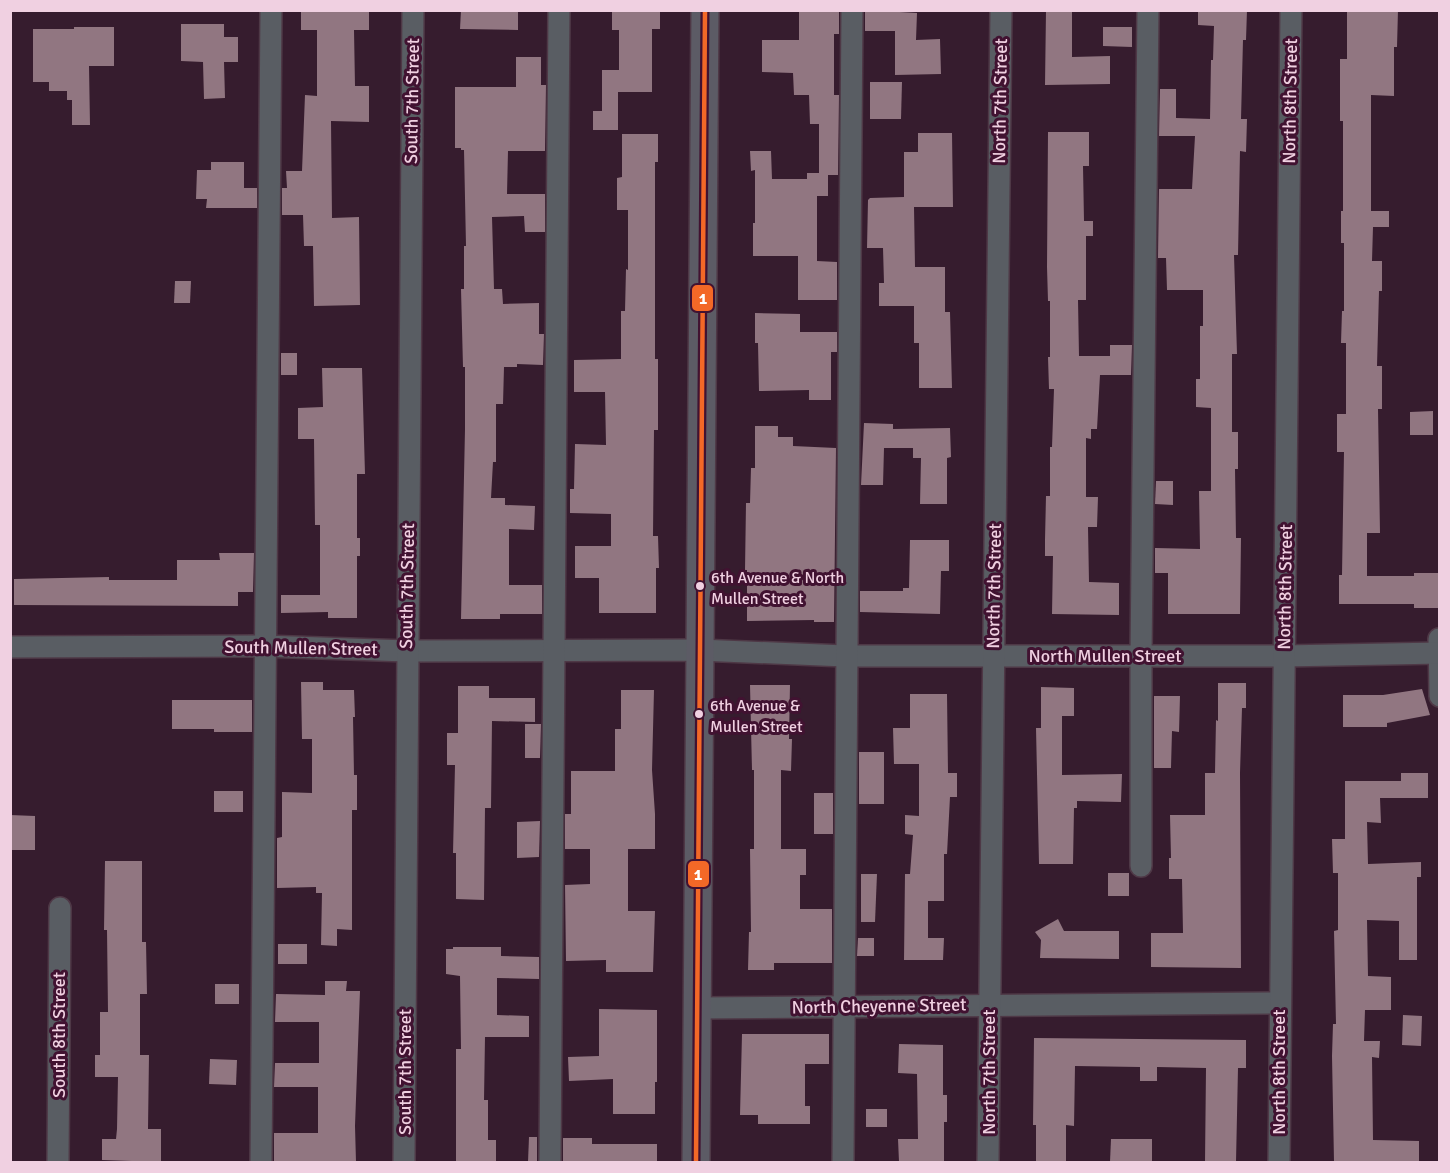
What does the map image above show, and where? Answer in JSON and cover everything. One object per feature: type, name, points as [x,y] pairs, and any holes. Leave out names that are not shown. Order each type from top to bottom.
[{"type":"main road","points":[[696,1162],[705,10]]},
{"type":"street","points":[[261,1162],[271,10]]},
{"type":"street","name":"South 7th Street","points":[[404,1162],[413,10]]},
{"type":"street","points":[[550,1162],[559,10]]},
{"type":"street","points":[[843,1162],[845,656],[852,10]]},
{"type":"street","name":"North 7th Street","points":[[988,1162],[1001,10]]},
{"type":"street","points":[[1141,866],[1148,10]]},
{"type":"street","name":"North 8th Street","points":[[1279,1162],[1291,10]]},
{"type":"street","points":[[1440,639],[1440,696]]},
{"type":"street","name":"South Mullen Street","points":[[10,647],[264,646],[407,651],[699,650]]},
{"type":"street","name":"North Mullen Street","points":[[699,650],[845,656],[1284,656],[1439,653]]},
{"type":"street","name":"South 8th Street","points":[[58,1162],[60,908]]},
{"type":"street","name":"North Cheyenne Street","points":[[696,1008],[1279,1003]]},
{"type":"building","points":[[301,10],[369,10],[369,30],[354,30],[355,86],[369,86],[369,122],[331,121],[332,218],[359,217],[360,305],[314,306],[313,246],[304,246],[303,215],[282,215],[282,188],[287,188],[286,171],[302,171],[305,95],[317,96],[317,30],[301,30]]},
{"type":"building","points":[[461,10],[518,10],[518,30],[460,29]]},
{"type":"building","points":[[612,10],[660,10],[660,29],[652,29],[652,92],[618,92],[618,130],[593,130],[593,111],[602,111],[602,70],[619,70],[619,30],[612,30]]},
{"type":"building","points":[[799,10],[839,10],[839,34],[834,34],[834,95],[839,95],[838,175],[828,175],[828,196],[817,196],[817,261],[837,262],[837,300],[798,300],[798,256],[753,256],[755,170],[751,171],[750,151],[771,151],[772,179],[807,179],[807,173],[819,173],[819,124],[810,124],[809,95],[794,95],[793,73],[762,72],[762,40],[799,40]]},
{"type":"building","points":[[865,10],[917,13],[916,40],[940,39],[941,74],[895,75],[895,31],[865,31]]},
{"type":"building","points":[[1046,10],[1072,10],[1072,57],[1110,56],[1110,84],[1045,85]]},
{"type":"building","points":[[1198,10],[1247,10],[1246,40],[1243,40],[1241,119],[1247,119],[1246,152],[1240,151],[1238,255],[1234,255],[1237,354],[1232,354],[1232,432],[1238,432],[1238,469],[1235,469],[1236,538],[1241,538],[1240,614],[1168,614],[1168,573],[1155,573],[1155,548],[1200,549],[1199,491],[1211,491],[1211,408],[1196,407],[1196,379],[1200,379],[1203,290],[1167,290],[1166,258],[1158,258],[1159,189],[1192,189],[1195,136],[1159,136],[1160,89],[1176,89],[1176,118],[1210,119],[1214,26],[1198,25]]},
{"type":"building","points":[[1347,10],[1398,10],[1397,47],[1394,47],[1394,96],[1371,95],[1371,211],[1389,211],[1389,227],[1373,227],[1372,261],[1382,261],[1377,366],[1382,366],[1382,409],[1378,409],[1380,533],[1367,533],[1367,576],[1414,576],[1414,573],[1439,573],[1438,608],[1414,608],[1414,604],[1339,604],[1339,575],[1342,575],[1344,452],[1337,452],[1337,414],[1346,414],[1346,343],[1341,343],[1342,311],[1344,311],[1344,243],[1341,243],[1343,121],[1340,121],[1340,59],[1347,59]]},
{"type":"building","points":[[181,24],[224,24],[224,37],[238,37],[238,62],[224,62],[225,98],[204,99],[203,62],[181,61]]},
{"type":"building","points":[[74,27],[114,27],[114,66],[89,66],[90,125],[72,125],[72,100],[67,100],[67,91],[49,91],[49,82],[33,82],[33,29],[74,29]]},
{"type":"building","points":[[1103,27],[1132,27],[1132,47],[1103,46]]},
{"type":"building","points":[[516,57],[541,57],[541,85],[546,85],[545,151],[508,151],[507,194],[545,194],[545,232],[525,232],[524,216],[492,217],[494,289],[502,289],[503,304],[539,303],[539,334],[544,334],[543,365],[517,364],[517,367],[504,367],[503,404],[496,404],[496,462],[493,462],[491,498],[505,498],[505,505],[535,506],[534,530],[509,529],[509,585],[542,585],[542,614],[500,614],[500,619],[461,619],[465,367],[463,367],[461,289],[464,289],[464,246],[466,246],[464,150],[455,148],[455,87],[516,87]]},
{"type":"building","points":[[870,82],[902,82],[901,119],[870,119]]},
{"type":"building","points":[[1048,132],[1089,132],[1089,166],[1083,166],[1084,221],[1093,221],[1093,236],[1086,236],[1086,300],[1078,300],[1079,356],[1110,356],[1110,345],[1132,345],[1131,375],[1100,375],[1097,429],[1091,429],[1091,439],[1086,438],[1086,497],[1098,497],[1097,527],[1088,527],[1089,582],[1119,583],[1119,615],[1052,614],[1053,556],[1045,556],[1046,496],[1050,496],[1050,447],[1052,447],[1054,389],[1049,389],[1048,357],[1050,357],[1050,301],[1048,301],[1047,267]]},
{"type":"building","points":[[918,133],[952,133],[953,207],[914,207],[915,267],[945,267],[945,312],[950,312],[952,388],[919,388],[919,343],[914,343],[914,306],[879,306],[879,283],[884,283],[883,248],[867,248],[868,200],[870,198],[904,197],[904,152],[918,152]]},
{"type":"building","points":[[622,134],[658,134],[658,162],[655,162],[655,359],[658,359],[658,430],[654,430],[653,536],[658,536],[659,568],[656,568],[656,613],[599,613],[599,578],[575,578],[575,546],[611,546],[611,514],[570,513],[570,489],[574,489],[575,444],[606,445],[605,392],[574,392],[574,360],[621,359],[621,311],[625,311],[626,269],[628,270],[628,210],[617,210],[617,178],[622,177]]},
{"type":"building","points":[[211,162],[244,162],[244,188],[257,188],[257,208],[206,208],[207,199],[196,199],[197,170],[211,170]]},
{"type":"building","points":[[175,281],[191,281],[190,303],[174,303]]},
{"type":"building","points":[[755,313],[800,314],[800,332],[837,332],[837,352],[831,352],[831,400],[809,400],[809,390],[759,391]]},
{"type":"building","points":[[281,353],[297,353],[297,375],[281,375]]},
{"type":"building","points":[[322,368],[362,368],[365,474],[357,474],[357,538],[360,538],[360,556],[357,556],[357,618],[328,618],[328,612],[281,613],[281,595],[320,595],[320,525],[315,525],[314,439],[298,439],[298,408],[323,407]]},
{"type":"building","points":[[1433,411],[1433,435],[1410,435],[1410,412]]},
{"type":"building","points":[[864,423],[893,424],[893,429],[950,428],[951,457],[947,458],[947,504],[920,504],[921,458],[913,458],[913,448],[884,448],[883,485],[861,485]]},
{"type":"building","points":[[755,426],[778,426],[778,437],[793,437],[793,446],[836,448],[834,622],[747,621],[746,503],[750,503],[751,468],[755,468]]},
{"type":"building","points":[[1156,481],[1173,481],[1173,505],[1155,504]]},
{"type":"building","points":[[910,540],[949,540],[949,571],[941,571],[940,614],[860,612],[860,591],[903,591],[903,588],[909,588]]},
{"type":"building","points":[[219,553],[254,553],[253,592],[238,592],[238,606],[14,605],[14,579],[109,577],[109,580],[177,580],[177,560],[220,560]]},
{"type":"building","points":[[301,682],[323,682],[323,690],[354,690],[354,775],[357,775],[357,810],[352,810],[352,930],[337,929],[337,946],[321,945],[322,893],[316,893],[316,887],[277,888],[277,838],[282,837],[282,792],[312,793],[312,739],[302,739]]},
{"type":"building","points":[[1218,683],[1246,683],[1246,708],[1242,708],[1240,773],[1241,968],[1151,967],[1151,933],[1183,933],[1182,879],[1169,879],[1170,815],[1205,815],[1205,773],[1215,773]]},
{"type":"building","points":[[750,685],[790,685],[791,771],[781,770],[781,849],[806,849],[806,875],[800,875],[800,909],[832,909],[832,963],[774,963],[774,970],[748,970],[749,932],[751,932],[750,849],[754,849],[754,770],[752,770]]},
{"type":"building","points":[[458,686],[489,686],[489,698],[535,698],[535,722],[492,721],[491,808],[485,808],[484,900],[456,899],[456,853],[453,853],[455,765],[447,765],[447,733],[458,733]]},
{"type":"building","points":[[1041,687],[1074,688],[1074,716],[1062,716],[1062,775],[1122,774],[1121,802],[1077,801],[1077,808],[1074,808],[1073,864],[1039,864],[1036,728],[1041,728]]},
{"type":"building","points":[[1422,689],[1430,715],[1387,723],[1387,727],[1343,727],[1343,695],[1383,695]]},
{"type":"building","points":[[621,690],[654,690],[652,770],[655,849],[628,849],[628,911],[655,911],[653,972],[606,972],[606,960],[566,961],[565,885],[590,884],[590,849],[565,849],[565,814],[571,814],[571,771],[615,771],[615,729],[621,729]]},
{"type":"building","points":[[910,694],[947,694],[948,773],[957,773],[957,797],[950,797],[947,854],[944,854],[944,901],[928,901],[928,938],[944,938],[943,960],[904,960],[905,874],[910,874],[913,835],[905,834],[905,815],[919,816],[919,764],[894,764],[893,728],[910,728]]},
{"type":"building","points":[[1154,696],[1180,696],[1179,732],[1172,731],[1171,768],[1154,768]]},
{"type":"building","points":[[172,700],[252,700],[252,732],[172,729]]},
{"type":"building","points":[[525,724],[541,724],[540,758],[525,758]]},
{"type":"building","points":[[859,752],[884,752],[884,804],[859,804]]},
{"type":"building","points":[[1401,773],[1428,773],[1428,798],[1380,798],[1381,823],[1367,822],[1368,864],[1421,862],[1421,877],[1417,877],[1417,960],[1399,960],[1399,921],[1367,920],[1368,976],[1391,977],[1391,1010],[1365,1010],[1364,1041],[1380,1041],[1379,1058],[1372,1057],[1373,1140],[1419,1141],[1419,1162],[1334,1162],[1332,1056],[1333,1024],[1336,1024],[1334,931],[1338,930],[1338,873],[1333,873],[1332,839],[1345,839],[1345,781],[1401,781]]},
{"type":"building","points":[[214,791],[243,791],[243,812],[214,812]]},
{"type":"building","points":[[814,793],[833,793],[833,834],[814,834]]},
{"type":"building","points":[[10,815],[35,816],[35,850],[10,850]]},
{"type":"building","points":[[540,821],[539,857],[517,858],[517,822]]},
{"type":"building","points":[[105,861],[142,861],[142,942],[146,942],[147,994],[140,994],[140,1055],[149,1055],[148,1129],[161,1129],[161,1162],[102,1160],[102,1139],[116,1139],[118,1077],[95,1077],[95,1055],[100,1055],[100,1012],[108,1012],[107,930],[104,930]]},
{"type":"building","points":[[1108,873],[1129,873],[1129,896],[1108,896]]},
{"type":"building","points":[[861,874],[877,874],[875,922],[861,922]]},
{"type":"building","points":[[1058,919],[1064,931],[1119,931],[1119,959],[1040,958],[1041,940],[1035,932]]},
{"type":"building","points":[[858,938],[874,938],[874,956],[857,956]]},
{"type":"building","points":[[278,944],[307,944],[307,964],[278,964]]},
{"type":"building","points":[[453,947],[501,947],[501,956],[539,957],[539,979],[497,978],[497,1015],[529,1016],[529,1037],[485,1037],[484,1100],[488,1100],[488,1140],[496,1140],[496,1162],[456,1162],[456,1049],[461,1049],[460,976],[446,974],[446,949],[453,949]]},
{"type":"building","points":[[325,981],[347,981],[346,991],[360,991],[355,1126],[356,1162],[274,1162],[274,1133],[318,1133],[318,1087],[274,1087],[275,1063],[319,1063],[319,1022],[275,1022],[276,994],[325,995]]},
{"type":"building","points":[[215,984],[239,984],[239,1004],[215,1004]]},
{"type":"building","points":[[599,1009],[657,1010],[655,1114],[613,1114],[613,1079],[569,1081],[568,1057],[599,1056]]},
{"type":"building","points":[[1403,1015],[1422,1016],[1421,1046],[1402,1045]]},
{"type":"building","points":[[742,1034],[829,1034],[829,1064],[805,1064],[805,1106],[810,1106],[810,1124],[758,1124],[758,1115],[740,1115]]},
{"type":"building","points":[[1034,1038],[1246,1040],[1246,1068],[1238,1068],[1236,1162],[1205,1162],[1206,1068],[1157,1067],[1157,1081],[1140,1081],[1140,1067],[1075,1066],[1074,1126],[1066,1125],[1066,1162],[1036,1162],[1036,1125],[1033,1125]]},
{"type":"building","points":[[899,1044],[943,1045],[943,1095],[947,1095],[944,1162],[899,1162],[898,1139],[918,1139],[917,1074],[898,1073]]},
{"type":"building","points":[[210,1059],[237,1060],[236,1085],[209,1084]]},
{"type":"building","points":[[866,1109],[887,1109],[887,1127],[866,1127]]},
{"type":"building","points":[[529,1137],[537,1137],[537,1162],[528,1162]]},
{"type":"building","points":[[563,1138],[592,1138],[592,1144],[657,1144],[657,1162],[563,1162]]},
{"type":"building","points":[[1111,1139],[1152,1139],[1152,1162],[1110,1162]]},
{"type":"transit line","name":"1","points":[[696,1162],[705,10]]},
{"type":"place","name":"6th Avenue & North Mullen Street","points":[[700,586]]},
{"type":"place","name":"6th Avenue & Mullen Street","points":[[699,714]]}]
